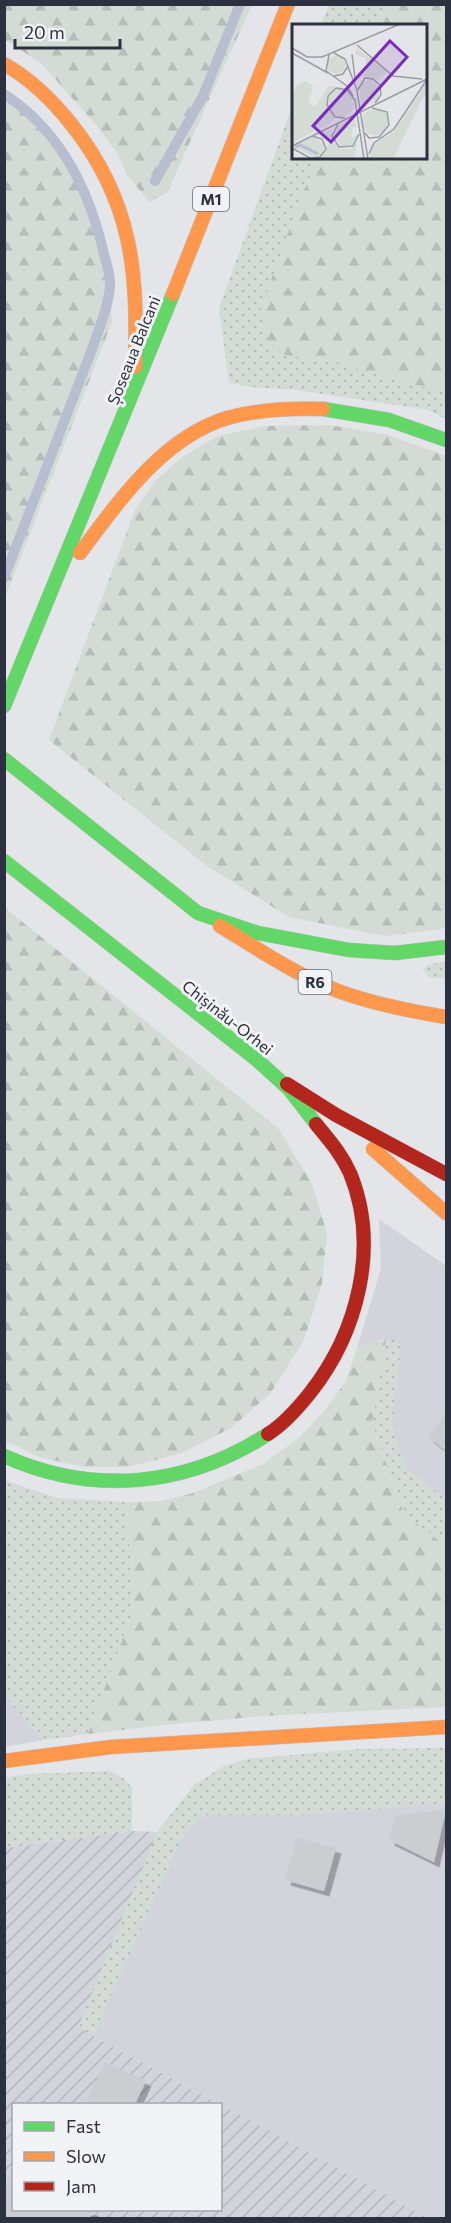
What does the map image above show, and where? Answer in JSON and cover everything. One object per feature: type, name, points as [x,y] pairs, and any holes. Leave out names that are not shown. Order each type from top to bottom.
[{"type":"main road","name":"Șoseaua Balcani","points":[[4,706],[133,394],[288,4]]},
{"type":"main road","points":[[4,64],[17,71],[47,96],[77,130],[99,162],[116,195],[127,228],[137,302],[133,394]]},
{"type":"main road","points":[[50,593],[109,514],[141,476],[171,449],[210,426],[231,418],[267,410],[298,408],[354,411],[429,431],[447,440]]},
{"type":"main road","name":"R6","points":[[4,759],[198,912],[277,962],[321,985],[364,1000],[447,1017]]},
{"type":"main road","name":"Chișinău-Orhei","points":[[4,861],[281,1080],[336,1116],[447,1174]]},
{"type":"main road","points":[[198,912],[258,933],[349,950],[395,953],[447,947]]},
{"type":"main road","points":[[4,1456],[57,1476],[102,1482],[157,1479],[204,1469],[262,1440],[283,1423],[318,1384],[336,1357],[361,1286],[365,1255],[363,1219],[357,1193],[341,1154],[281,1080]]},
{"type":"main road","points":[[336,1116],[447,1213]]},
{"type":"main road","points":[[4,1761],[111,1748],[447,1727]]},
{"type":"shaded area","points":[[379,1219],[446,1266],[446,1546],[372,1423],[385,1339],[357,1348],[381,1268]]},
{"type":"shaded area","points":[[5,1695],[43,1740],[5,1747]]},
{"type":"shaded area","points":[[446,1804],[446,2218],[428,2218],[222,2106],[222,2103],[217,2103],[93,2036],[181,1839],[197,1820],[205,1815]]},
{"type":"shaded area","points":[[132,1831],[157,1832],[181,1839],[93,2036],[217,2103],[12,2103],[12,2211],[222,2211],[222,2105],[428,2218],[5,2218],[4,1848]]},
{"type":"green space","points":[[5,4],[252,5],[167,193],[149,202],[128,176],[117,153],[96,125],[42,64],[5,40]]},
{"type":"green space","points":[[329,5],[446,5],[446,419],[428,410],[297,390],[229,383],[219,308],[292,107],[292,159],[427,159],[427,24],[321,24]]},
{"type":"green space","points":[[386,5],[446,5],[446,393],[338,364],[281,354],[267,339],[261,308],[303,192],[319,159],[427,159],[427,24],[377,24]]},
{"type":"green space","points":[[5,94],[31,115],[53,138],[71,165],[86,194],[105,257],[112,322],[5,598]]},
{"type":"green space","points":[[330,425],[388,435],[446,456],[446,927],[442,929],[385,936],[289,917],[207,866],[49,740],[135,510],[154,482],[182,457],[218,436],[265,426]]},
{"type":"green space","points":[[4,907],[279,1129],[312,1184],[327,1233],[322,1284],[304,1340],[270,1394],[231,1428],[179,1454],[128,1467],[84,1467],[42,1458],[5,1441]]},
{"type":"green space","points":[[446,961],[446,979],[429,977],[423,970],[427,965]]},
{"type":"green space","points":[[386,1339],[394,1340],[401,1347],[392,1425],[406,1469],[446,1499],[446,1520],[443,1524],[446,1527],[446,1546],[404,1514],[372,1423]]},
{"type":"green space","points":[[386,1339],[372,1423],[404,1514],[446,1546],[446,1707],[264,1716],[88,1734],[133,1611],[127,1502],[161,1501],[190,1494],[263,1464],[300,1437],[325,1410],[346,1381],[357,1348]]},
{"type":"green space","points":[[4,1480],[57,1498],[127,1502],[133,1611],[88,1734],[43,1740],[5,1696]]},
{"type":"green space","points":[[446,1748],[446,1804],[300,1815],[205,1815],[197,1820],[181,1839],[93,2036],[78,2027],[157,1832],[194,1785],[222,1767],[246,1759],[357,1749]]},
{"type":"green space","points":[[110,1771],[123,1778],[132,1788],[132,1831],[5,1848],[5,1778],[27,1774]]},
{"type":"building","points":[[446,1413],[446,1451],[428,1437]]},
{"type":"building","points":[[446,1810],[434,1862],[389,1840],[395,1815]]},
{"type":"building","points":[[297,1838],[336,1848],[324,1891],[285,1880]]},
{"type":"building","points":[[105,2062],[146,2081],[135,2103],[85,2103]]},
{"type":"building","points":[[12,2172],[12,2211],[93,2211],[89,2218],[4,2218],[4,2186]]},
{"type":"waterway","points":[[155,181],[203,96],[240,4]]},
{"type":"waterway","points":[[4,94],[40,124],[68,160],[79,180],[96,223],[110,282],[106,307],[97,334],[4,578]]},
{"type":"traffic: fast","points":[[4,706],[173,294]]},
{"type":"traffic: fast","points":[[323,409],[389,420],[446,440]]},
{"type":"traffic: fast","points":[[4,759],[198,913],[258,933],[349,950],[395,953],[446,947]]},
{"type":"traffic: fast","points":[[4,861],[256,1059],[289,1089],[316,1124]]},
{"type":"traffic: fast","points":[[4,1456],[38,1469],[71,1477],[105,1481],[139,1480],[172,1475],[205,1465],[237,1452],[268,1434]]},
{"type":"traffic: slow","points":[[173,294],[288,4]]},
{"type":"traffic: slow","points":[[4,64],[41,91],[57,107],[92,154],[108,182],[120,211],[128,240],[135,300],[135,367]]},
{"type":"traffic: slow","points":[[80,553],[110,513],[144,474],[182,440],[204,427],[227,418],[263,411],[323,409]]},
{"type":"traffic: slow","points":[[220,926],[322,985],[391,1007],[446,1017]]},
{"type":"traffic: slow","points":[[373,1149],[446,1213]]},
{"type":"traffic: slow","points":[[4,1761],[111,1747],[446,1727]]},
{"type":"traffic: jam","points":[[287,1084],[336,1115],[446,1174]]},
{"type":"traffic: jam","points":[[268,1434],[296,1410],[327,1369],[352,1316],[359,1288],[363,1259],[363,1230],[359,1201],[350,1173],[335,1147],[316,1124]]}]
